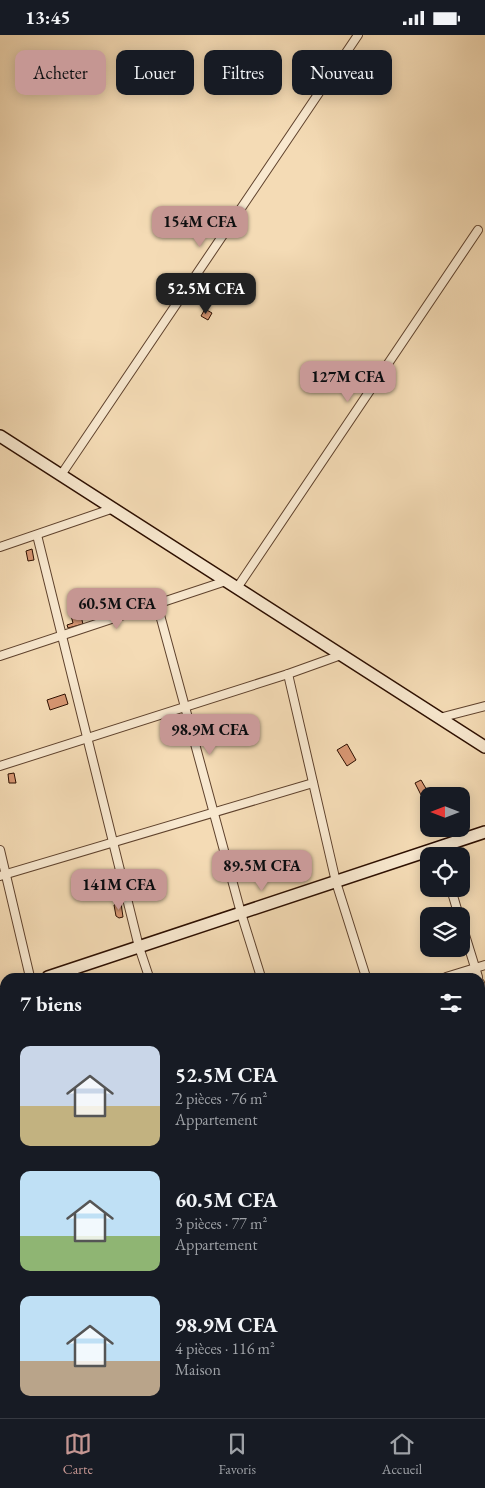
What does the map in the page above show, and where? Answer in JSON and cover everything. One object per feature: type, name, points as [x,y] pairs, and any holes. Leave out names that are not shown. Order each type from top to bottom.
[{"type":"street","points":[[61,475],[358,35]]},
{"type":"street","points":[[237,588],[478,230]]},
{"type":"street","points":[[0,435],[6,444],[61,475],[485,747]]},
{"type":"street","points":[[0,547],[114,509]]},
{"type":"street","points":[[38,535],[139,947],[148,973]]},
{"type":"street","points":[[0,656],[226,581]]},
{"type":"street","points":[[157,604],[241,913],[260,973]]},
{"type":"street","points":[[0,766],[288,675],[341,655]]},
{"type":"street","points":[[288,675],[336,882],[365,973]]},
{"type":"street","points":[[439,718],[485,706]]},
{"type":"street","points":[[3,875],[313,783]]},
{"type":"street","points":[[451,847],[485,832]]},
{"type":"street","points":[[0,850],[3,875],[29,973]]},
{"type":"street","points":[[60,973],[336,882],[420,858]]},
{"type":"street","points":[[470,952],[477,973]]},
{"type":"street","points":[[459,973],[485,965]]},
{"type":"building","points":[[205,309],[212,313],[208,320],[201,316]]},
{"type":"building","points":[[32,549],[34,560],[28,561],[26,551]]},
{"type":"building","points":[[78,605],[83,624],[68,628],[67,625],[73,623],[69,608]]},
{"type":"building","points":[[65,694],[68,704],[50,710],[47,700]]},
{"type":"building","points":[[347,744],[356,760],[347,766],[337,750]]},
{"type":"building","points":[[14,773],[16,783],[9,783],[8,774]]},
{"type":"building","points":[[421,780],[425,787],[420,787],[420,793],[415,783]]},
{"type":"building","points":[[272,867],[276,879],[264,882],[261,870]]},
{"type":"building","points":[[121,903],[123,917],[119,918],[116,916],[114,905]]}]
